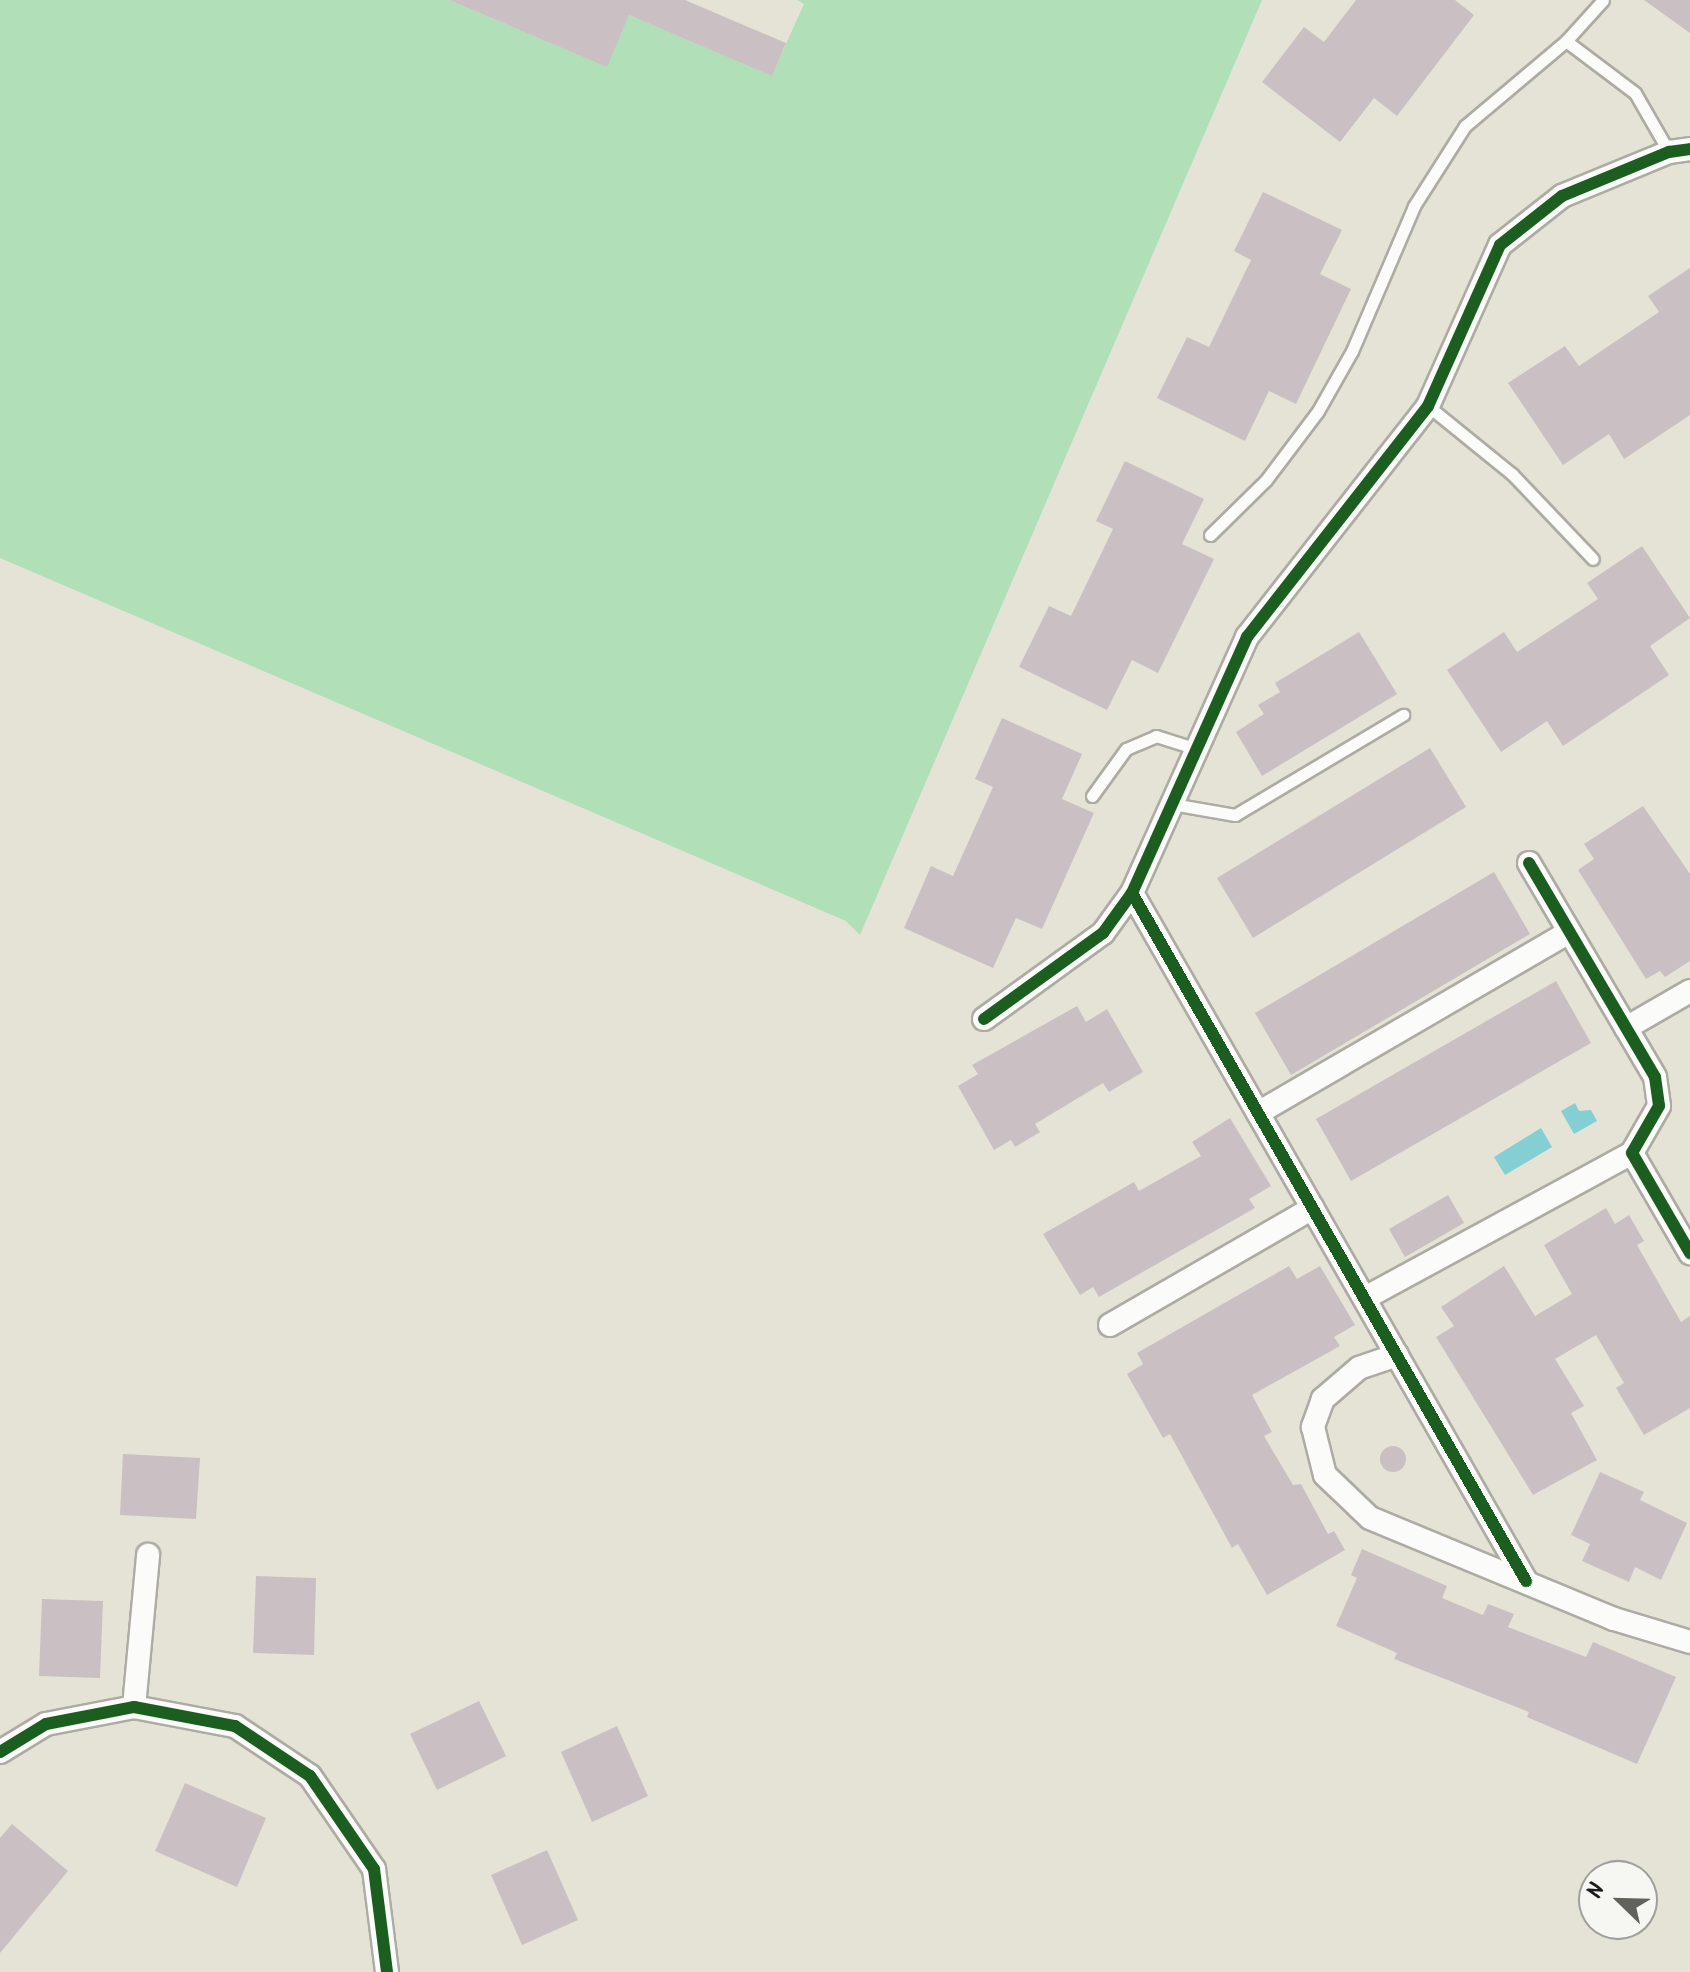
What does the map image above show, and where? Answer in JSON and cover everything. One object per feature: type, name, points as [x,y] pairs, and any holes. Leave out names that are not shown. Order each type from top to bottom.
[{"type":"street","points":[[984,1019],[1103,933],[1132,893],[1247,637],[1428,406],[1500,245],[1562,196],[1680,150]]},
{"type":"street","points":[[1365,1298],[1632,1153],[1659,1106],[1655,1077],[1567,933],[1529,863]]},
{"type":"street","points":[[1132,893],[1526,1581]]},
{"type":"street","points":[[1258,1113],[1567,933]]},
{"type":"street","points":[[1626,1028],[1690,991]]},
{"type":"street","points":[[1632,1153],[1690,1253]]},
{"type":"street","points":[[1110,1325],[1313,1208]]},
{"type":"street","points":[[1397,1355],[1359,1368],[1323,1399],[1313,1427],[1325,1475],[1370,1518],[1614,1619],[1690,1642]]},
{"type":"street","points":[[134,1707],[148,1555]]},
{"type":"street","points":[[0,1752],[46,1724],[134,1707],[235,1726],[310,1776],[374,1869],[387,1972]]},
{"type":"lane","points":[[1210,535],[1266,480],[1318,411],[1352,351],[1414,206],[1465,126],[1566,41],[1603,0]]},
{"type":"lane","points":[[1566,41],[1635,93],[1680,150]]},
{"type":"lane","points":[[1428,406],[1512,474],[1593,559]]},
{"type":"lane","points":[[1172,804],[1235,815],[1403,715]]},
{"type":"lane","points":[[1092,796],[1126,749],[1156,736],[1197,749]]},
{"type":"green space","points":[[0,0],[449,0],[606,66],[629,15],[772,75],[804,4],[797,0],[1262,0],[860,935],[846,921],[0,558]]},
{"type":"water","points":[[1575,1103],[1579,1111],[1591,1110],[1597,1121],[1574,1134],[1561,1111]]},
{"type":"water","points":[[1541,1128],[1552,1147],[1505,1175],[1494,1157]]},
{"type":"building","points":[[449,0],[685,0],[786,43],[772,76],[629,15],[607,67]]},
{"type":"building","points":[[1356,0],[1455,0],[1474,15],[1397,116],[1374,98],[1340,142],[1262,82],[1304,27],[1324,42]]},
{"type":"building","points":[[1644,0],[1690,0],[1690,33]]},
{"type":"building","points":[[1263,192],[1342,230],[1320,274],[1351,289],[1296,404],[1269,391],[1245,441],[1157,398],[1187,337],[1209,347],[1251,260],[1234,251]]},
{"type":"building","points":[[1690,268],[1690,415],[1624,459],[1609,434],[1563,465],[1508,383],[1565,346],[1579,366],[1659,312],[1648,296]]},
{"type":"building","points":[[1125,461],[1204,499],[1182,544],[1214,559],[1158,673],[1132,660],[1107,710],[1019,667],[1049,606],[1071,616],[1113,529],[1096,521]]},
{"type":"building","points":[[1642,546],[1690,618],[1650,646],[1669,675],[1563,746],[1547,721],[1501,752],[1447,670],[1504,632],[1517,652],[1598,599],[1587,583]]},
{"type":"building","points":[[1359,632],[1397,694],[1262,776],[1236,732],[1264,714],[1258,705],[1280,692],[1275,683]]},
{"type":"building","points":[[1002,718],[1082,754],[1062,799],[1094,813],[1042,929],[1016,918],[993,968],[904,928],[931,866],[953,876],[993,787],[975,779]]},
{"type":"building","points":[[1430,748],[1466,807],[1253,938],[1217,878]]},
{"type":"building","points":[[1643,806],[1690,874],[1690,961],[1665,977],[1660,971],[1646,979],[1578,870],[1594,859],[1584,844]]},
{"type":"building","points":[[1494,872],[1530,934],[1291,1075],[1255,1013]]},
{"type":"building","points":[[1556,981],[1591,1043],[1351,1181],[1316,1119]]},
{"type":"building","points":[[1077,1006],[1086,1022],[1107,1009],[1143,1072],[1109,1092],[1103,1083],[1035,1124],[1040,1132],[1015,1147],[1011,1140],[994,1150],[958,1086],[978,1074],[972,1065]]},
{"type":"building","points":[[1230,1118],[1271,1186],[1249,1199],[1255,1208],[1099,1297],[1093,1287],[1080,1295],[1043,1234],[1134,1182],[1139,1191],[1201,1156],[1192,1142]]},
{"type":"building","points":[[1448,1195],[1464,1223],[1405,1257],[1389,1229]]},
{"type":"building","points":[[1606,1208],[1615,1224],[1629,1215],[1644,1241],[1637,1245],[1681,1322],[1690,1316],[1690,1408],[1644,1435],[1616,1388],[1624,1383],[1596,1335],[1555,1359],[1584,1406],[1571,1413],[1597,1460],[1533,1495],[1436,1337],[1454,1326],[1441,1307],[1504,1266],[1535,1316],[1572,1294],[1544,1245]]},
{"type":"building","points":[[1289,1266],[1297,1279],[1320,1266],[1355,1325],[1334,1337],[1340,1346],[1252,1395],[1272,1432],[1264,1436],[1293,1485],[1301,1484],[1328,1534],[1334,1531],[1345,1550],[1267,1595],[1238,1544],[1232,1548],[1170,1434],[1163,1438],[1127,1374],[1143,1364],[1137,1353]]},
{"type":"building","points":[[1393,1446],[1402,1450],[1406,1459],[1402,1468],[1393,1472],[1384,1468],[1380,1459],[1384,1450]]},
{"type":"building","points":[[123,1454],[200,1458],[196,1519],[120,1515]]},
{"type":"building","points":[[1600,1472],[1644,1492],[1640,1500],[1687,1523],[1661,1580],[1635,1567],[1629,1582],[1582,1561],[1590,1544],[1571,1535]]},
{"type":"building","points":[[1362,1549],[1447,1586],[1442,1598],[1483,1615],[1488,1604],[1514,1614],[1508,1627],[1586,1657],[1593,1642],[1676,1677],[1637,1764],[1527,1717],[1529,1712],[1394,1659],[1397,1653],[1336,1626],[1357,1578],[1351,1575]]},
{"type":"building","points":[[256,1576],[316,1578],[314,1655],[253,1653]]},
{"type":"building","points":[[42,1599],[103,1601],[100,1678],[39,1676]]},
{"type":"building","points":[[479,1701],[506,1756],[437,1790],[410,1734]]},
{"type":"building","points":[[617,1726],[648,1796],[592,1822],[561,1752]]},
{"type":"building","points":[[185,1783],[266,1818],[237,1887],[155,1851]]},
{"type":"building","points":[[12,1824],[68,1871],[0,1953],[0,1838]]},
{"type":"building","points":[[547,1850],[578,1920],[522,1945],[491,1875]]},
{"type":"cycle path","points":[[984,1019],[1103,933],[1132,893],[1247,637],[1428,406],[1500,245],[1562,196],[1669,152],[1690,149]]},
{"type":"cycle path","points":[[1529,863],[1655,1077],[1659,1106],[1632,1153],[1690,1253]]},
{"type":"cycle path","points":[[1132,893],[1526,1581]]},
{"type":"cycle path","points":[[0,1752],[46,1724],[134,1707],[235,1726],[310,1776],[374,1869],[387,1972]]}]
